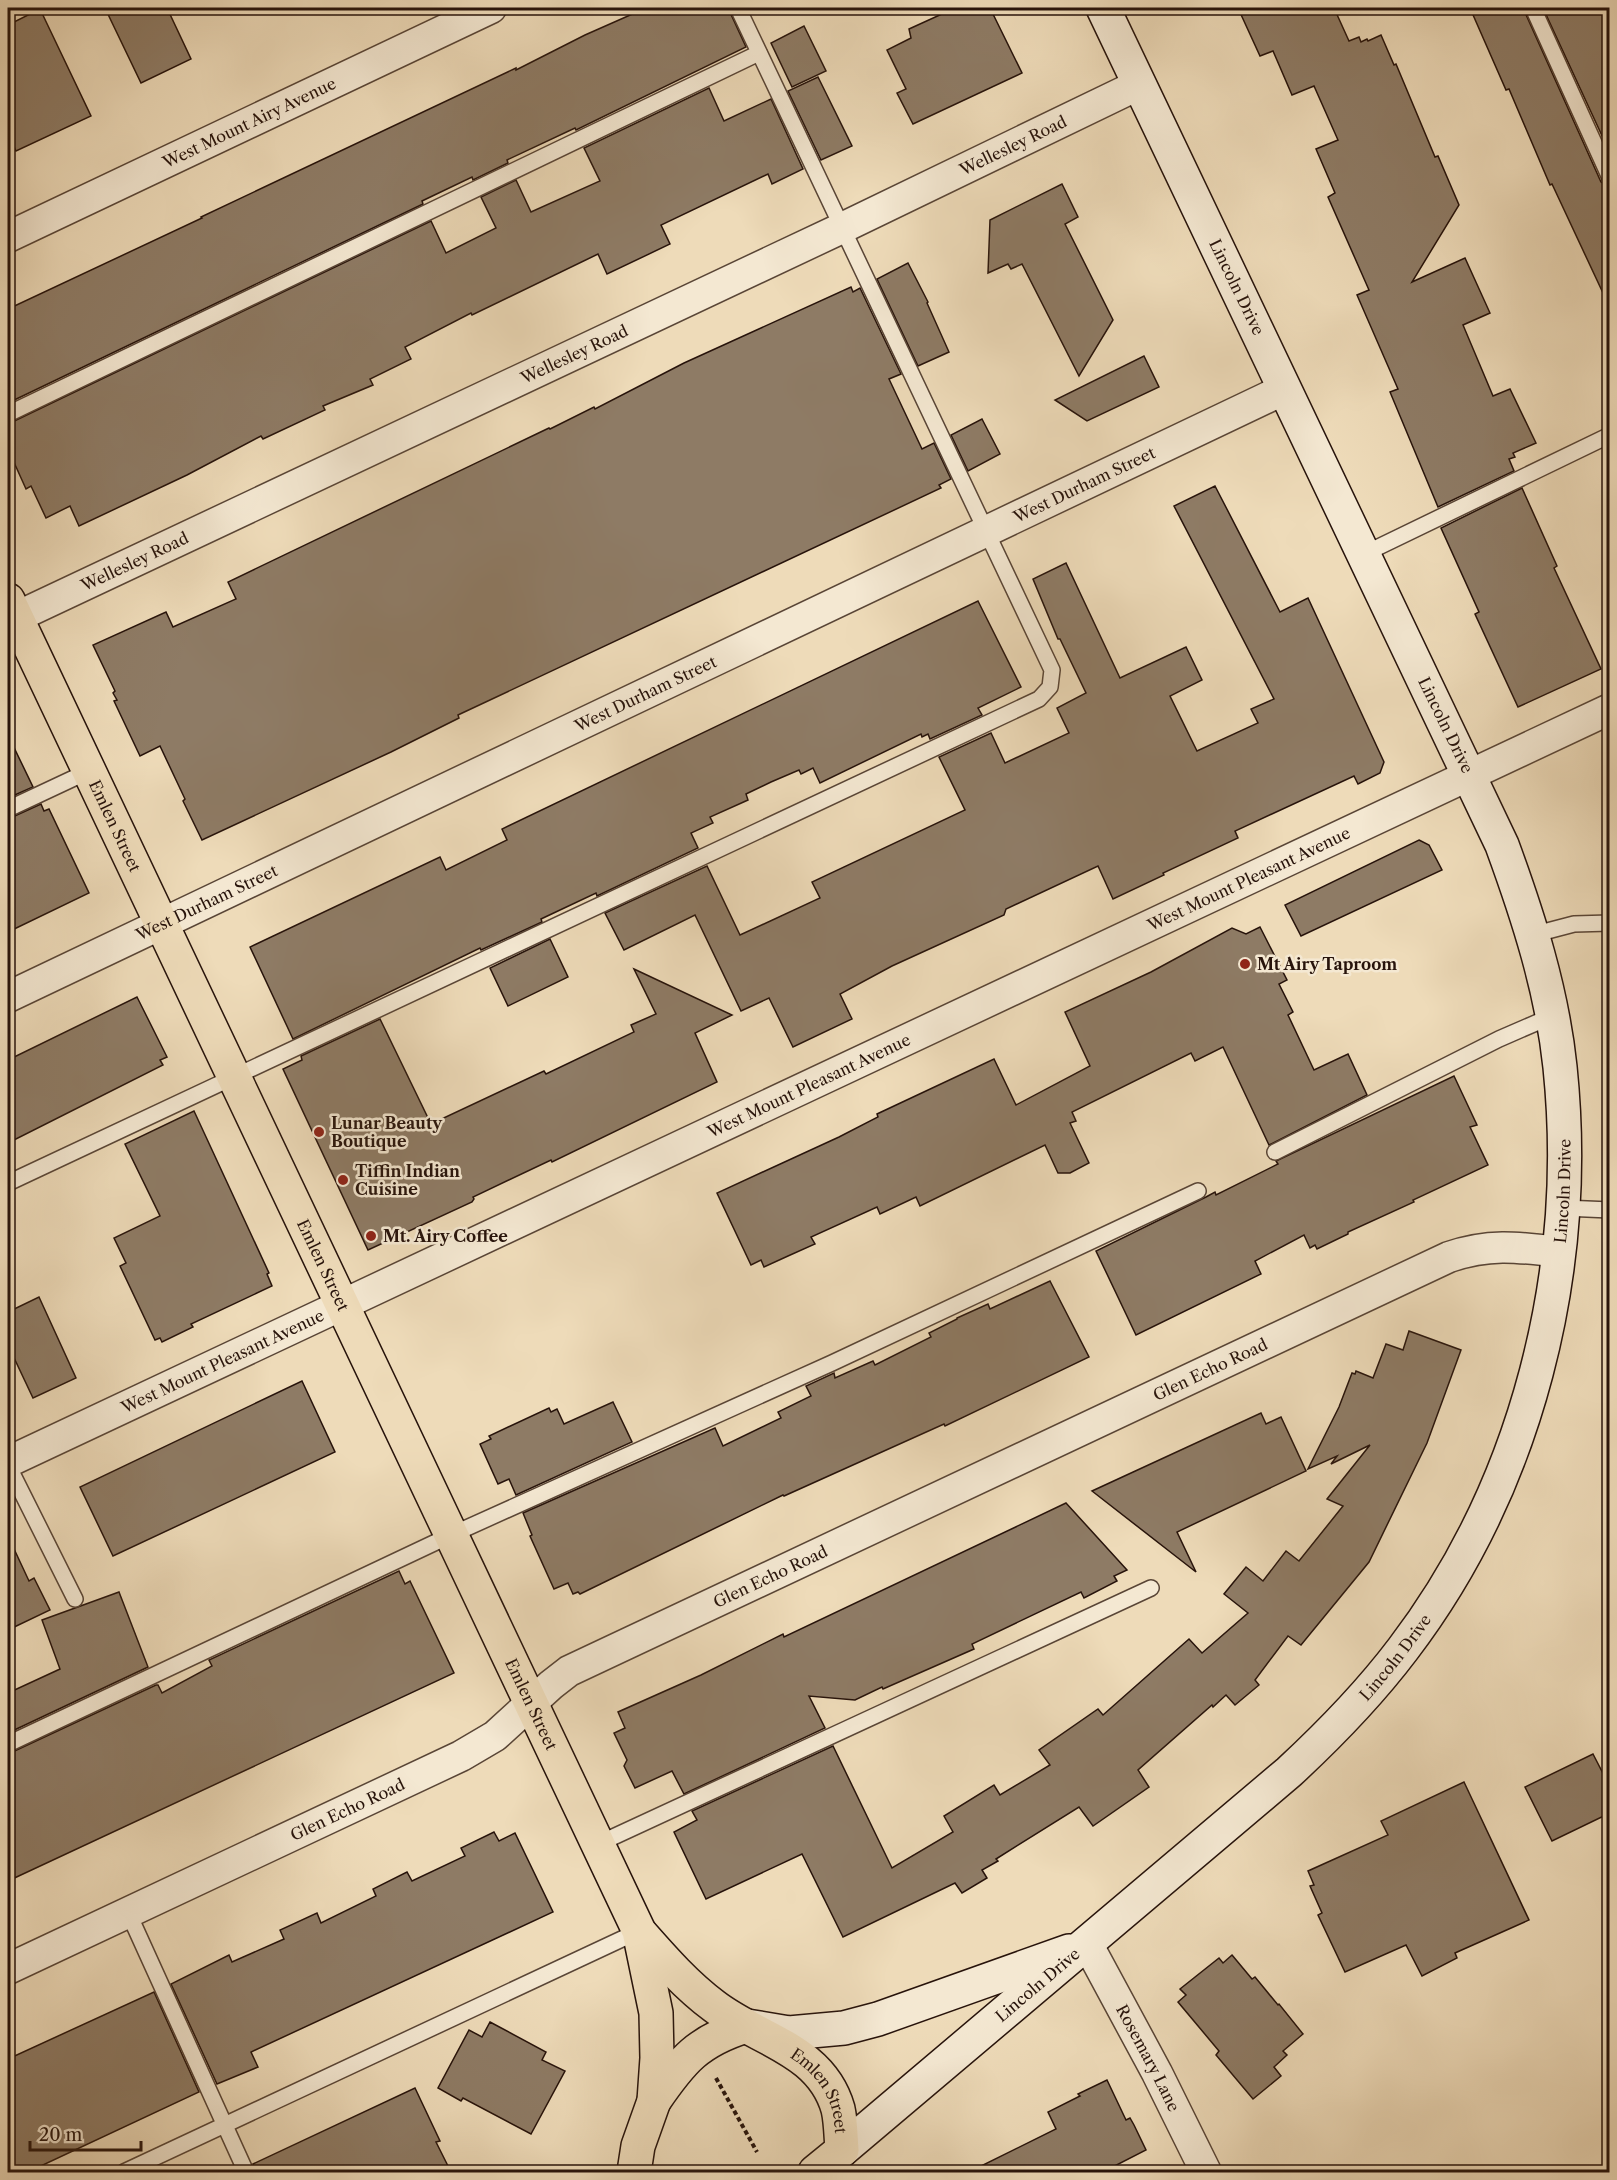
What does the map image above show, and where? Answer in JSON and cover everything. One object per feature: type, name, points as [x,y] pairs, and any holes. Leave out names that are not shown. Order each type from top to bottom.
[{"type":"main road","name":"Lincoln Drive","points":[[815,2172],[1238,1817],[1322,1742],[1367,1695],[1404,1648],[1441,1594],[1470,1544],[1501,1476],[1533,1387],[1545,1336],[1559,1252],[1564,1208],[1560,1067],[1552,1016],[1532,935],[1502,845],[1103,8]]},
{"type":"main road","name":"Emlen Street","points":[[10,613],[89,771],[639,1931],[656,2013],[657,2058],[654,2101],[631,2171]]},
{"type":"main road","name":"Emlen Street","points":[[639,1931],[692,1988],[715,2007],[795,2052],[818,2071],[830,2089],[838,2111],[842,2150]]},
{"type":"main road","points":[[654,2101],[686,2058],[703,2044],[723,2033],[746,2026],[789,2033],[844,2028],[878,2019],[1088,1945]]},
{"type":"street","name":"West Mount Airy Avenue","points":[[8,237],[491,8]]},
{"type":"street","name":"Wellesley Road","points":[[10,613],[842,228],[1140,84]]},
{"type":"street","name":"West Durham Street","points":[[8,997],[987,533],[1285,389]]},
{"type":"street","name":"West Mount Pleasant Avenue","points":[[8,1464],[1610,710]]},
{"type":"street","name":"Glen Echo Road","points":[[8,1969],[461,1756],[495,1736],[569,1671],[1449,1257],[1467,1250],[1504,1246],[1559,1252]]},
{"type":"street","name":"Rosemary Lane","points":[[1088,1945],[1206,2172]]},
{"type":"lane","points":[[8,1183],[1039,699],[1050,687],[1052,670],[738,8]]},
{"type":"lane","points":[[1533,8],[1610,178]]},
{"type":"lane","points":[[8,414],[759,53]]},
{"type":"lane","points":[[1364,554],[1610,435]]},
{"type":"lane","points":[[8,809],[89,771]]},
{"type":"lane","points":[[1532,935],[1574,924],[1610,923]]},
{"type":"lane","points":[[1275,1152],[1499,1038],[1552,1016]]},
{"type":"lane","points":[[8,1744],[451,1535],[832,1362],[1198,1191]]},
{"type":"lane","points":[[1564,1208],[1610,1210]]},
{"type":"lane","points":[[8,1464],[75,1599]]},
{"type":"lane","points":[[598,1844],[1151,1588]]},
{"type":"lane","points":[[128,1912],[246,2172]]},
{"type":"lane","points":[[124,2172],[639,1931]]},
{"type":"path","points":[[712,2070],[758,2152]]},
{"type":"building","points":[[105,8],[167,8],[191,59],[141,83]]},
{"type":"building","points":[[646,8],[728,8],[746,47],[576,130],[575,128],[507,160],[508,163],[473,180],[472,177],[422,201],[423,204],[8,403],[8,309]]},
{"type":"building","points":[[955,8],[990,8],[1022,73],[913,124],[897,93],[906,89],[887,50],[911,38],[909,29]]},
{"type":"building","points":[[1238,8],[1334,8],[1349,41],[1359,37],[1361,42],[1367,39],[1368,41],[1381,35],[1459,205],[1412,282],[1465,258],[1490,313],[1463,325],[1493,396],[1510,389],[1536,443],[1513,453],[1515,457],[1509,459],[1514,471],[1438,507],[1390,392],[1398,389],[1357,295],[1369,290],[1328,197],[1335,193],[1316,149],[1338,140],[1314,86],[1292,95],[1273,51],[1260,56]]},
{"type":"building","points":[[1470,8],[1523,8],[1601,182],[1610,188],[1610,308],[1552,184],[1550,185],[1509,89],[1506,90]]},
{"type":"building","points":[[1543,8],[1610,8],[1610,153]]},
{"type":"building","points":[[40,9],[91,116],[16,151],[8,134],[8,25]]},
{"type":"building","points":[[804,26],[826,71],[792,87],[771,43]]},
{"type":"building","points":[[818,77],[852,146],[821,160],[788,91]]},
{"type":"building","points":[[709,88],[724,121],[771,99],[803,169],[772,184],[768,174],[661,225],[670,244],[607,274],[598,254],[472,315],[471,313],[405,347],[411,359],[370,379],[373,385],[323,406],[325,410],[263,439],[261,436],[187,475],[79,526],[70,506],[46,518],[31,486],[26,489],[8,449],[8,424],[431,221],[446,253],[496,228],[481,197],[516,180],[531,212],[600,181],[584,148]]},
{"type":"building","points":[[1062,184],[1078,217],[1065,224],[1113,320],[1079,376],[1022,264],[1011,269],[1008,264],[988,273],[990,220]]},
{"type":"building","points":[[908,263],[928,302],[949,352],[918,366],[877,279]]},
{"type":"building","points":[[851,287],[853,292],[860,288],[901,374],[889,379],[922,449],[934,443],[951,479],[939,485],[941,488],[458,715],[459,718],[391,752],[202,840],[160,746],[140,756],[114,701],[117,700],[113,693],[115,691],[93,645],[166,612],[173,627],[236,599],[228,582],[549,428],[594,407],[595,409],[684,363]]},
{"type":"building","points":[[1144,356],[1159,387],[1087,421],[1055,400]]},
{"type":"building","points":[[982,419],[1000,454],[968,471],[951,435]]},
{"type":"building","points":[[1215,486],[1280,612],[1308,598],[1384,762],[1380,773],[1358,784],[1354,776],[1235,831],[1238,838],[1113,899],[1098,866],[1006,909],[1004,915],[892,966],[840,994],[852,1019],[793,1047],[769,998],[741,1011],[695,915],[624,950],[605,913],[707,866],[740,935],[820,898],[812,882],[965,810],[939,757],[991,733],[1005,763],[1069,733],[1057,708],[1086,693],[1058,639],[1033,579],[1066,563],[1120,678],[1186,647],[1202,680],[1170,696],[1197,751],[1258,723],[1251,709],[1274,699],[1174,506]]},
{"type":"building","points":[[1522,488],[1557,566],[1554,568],[1601,669],[1518,707],[1475,614],[1479,612],[1441,528]]},
{"type":"building","points":[[978,601],[1021,687],[978,708],[982,715],[930,739],[928,734],[922,737],[921,734],[820,783],[813,768],[801,774],[799,770],[771,782],[746,794],[748,800],[710,817],[713,823],[691,833],[698,848],[597,896],[596,893],[541,919],[542,922],[481,950],[480,948],[293,1039],[250,947],[440,857],[446,870],[507,840],[502,829]]},
{"type":"building","points":[[8,735],[33,787],[8,798]]},
{"type":"building","points":[[41,804],[44,811],[49,809],[89,893],[8,932],[8,819]]},
{"type":"building","points":[[1419,840],[1429,845],[1442,870],[1301,936],[1285,905]]},
{"type":"building","points":[[1260,927],[1287,980],[1279,984],[1293,1012],[1288,1015],[1314,1070],[1348,1054],[1367,1095],[1269,1145],[1223,1047],[1195,1061],[1191,1053],[1072,1112],[1076,1121],[1070,1123],[1089,1163],[1070,1173],[1058,1173],[1045,1145],[920,1206],[916,1197],[880,1214],[877,1207],[811,1237],[815,1244],[764,1267],[761,1260],[751,1265],[717,1193],[839,1137],[878,1117],[877,1114],[994,1059],[1016,1105],[1090,1066],[1065,1012],[1151,972],[1232,928],[1246,934]]},
{"type":"building","points":[[550,939],[568,977],[508,1006],[490,968]]},
{"type":"building","points":[[634,969],[732,1015],[695,1033],[717,1082],[552,1162],[551,1160],[473,1197],[472,1202],[368,1250],[283,1069],[302,1060],[301,1056],[380,1019],[431,1124],[544,1071],[546,1074],[634,1032],[631,1025],[656,1014]]},
{"type":"building","points":[[137,997],[167,1057],[160,1060],[163,1065],[8,1143],[8,1060]]},
{"type":"building","points":[[1454,1076],[1477,1125],[1470,1127],[1488,1165],[1317,1249],[1315,1245],[1310,1248],[1304,1235],[1255,1261],[1261,1274],[1136,1335],[1096,1251],[1215,1192],[1216,1195],[1278,1164],[1276,1161]]},
{"type":"building","points":[[194,1111],[269,1273],[267,1274],[272,1286],[191,1324],[193,1327],[162,1342],[160,1338],[155,1340],[120,1266],[126,1263],[114,1238],[160,1216],[125,1144]]},
{"type":"building","points":[[1050,1281],[1089,1357],[945,1426],[944,1424],[783,1495],[580,1594],[578,1592],[573,1594],[568,1583],[554,1589],[530,1536],[532,1535],[523,1513],[715,1428],[723,1446],[781,1418],[778,1412],[811,1396],[806,1386],[834,1373],[835,1378],[873,1361],[875,1365],[931,1337],[929,1333],[957,1318],[988,1304],[990,1309]]},
{"type":"building","points":[[39,1297],[76,1378],[33,1398],[8,1345],[8,1312]]},
{"type":"building","points":[[1409,1331],[1461,1350],[1427,1443],[1369,1562],[1301,1645],[1288,1636],[1255,1680],[1259,1685],[1235,1705],[1226,1695],[1138,1770],[1149,1787],[1093,1826],[1079,1807],[996,1859],[998,1861],[982,1870],[987,1878],[962,1893],[955,1883],[843,1937],[802,1854],[706,1899],[674,1832],[697,1820],[692,1811],[833,1746],[892,1868],[953,1832],[944,1816],[994,1785],[1000,1795],[1050,1765],[1039,1750],[1098,1709],[1103,1715],[1189,1639],[1202,1653],[1248,1613],[1224,1594],[1246,1567],[1263,1581],[1286,1551],[1299,1561],[1343,1506],[1327,1499],[1370,1445],[1331,1464],[1337,1456],[1308,1469],[1339,1407],[1352,1373],[1355,1374],[1356,1371],[1373,1378],[1386,1344],[1403,1350]]},
{"type":"building","points":[[302,1381],[335,1452],[113,1556],[80,1487]]},
{"type":"building","points":[[613,1402],[632,1442],[516,1495],[509,1479],[498,1484],[480,1444],[491,1439],[489,1436],[549,1408],[551,1412],[557,1409],[564,1424]]},
{"type":"building","points":[[1261,1413],[1266,1424],[1281,1417],[1306,1471],[1177,1532],[1196,1572],[1092,1491]]},
{"type":"building","points":[[1066,1503],[1127,1570],[1114,1576],[1117,1581],[1084,1598],[1081,1592],[972,1644],[974,1649],[855,1700],[809,1696],[825,1728],[684,1794],[672,1771],[635,1788],[624,1766],[627,1760],[614,1733],[625,1728],[618,1712],[701,1675],[783,1634],[784,1637]]},
{"type":"building","points":[[8,1536],[29,1581],[34,1578],[50,1610],[8,1630]]},
{"type":"building","points":[[399,1571],[405,1584],[410,1581],[454,1673],[8,1881],[8,1754],[156,1685],[162,1693],[212,1666],[209,1660]]},
{"type":"building","points":[[119,1592],[148,1667],[8,1733],[8,1693],[60,1669],[42,1620]]},
{"type":"building","points":[[1593,1754],[1610,1787],[1610,1813],[1552,1841],[1525,1787]]},
{"type":"building","points":[[1464,1782],[1529,1920],[1455,1953],[1457,1958],[1422,1976],[1406,1945],[1345,1972],[1318,1915],[1322,1913],[1310,1886],[1314,1885],[1308,1871],[1388,1835],[1381,1821]]},
{"type":"building","points":[[494,1832],[499,1841],[515,1833],[553,1912],[251,2052],[258,2067],[217,2084],[171,1984],[229,1955],[232,1962],[284,1939],[280,1930],[317,1913],[321,1923],[376,1896],[373,1889],[407,1872],[412,1881],[465,1856],[461,1848]]},
{"type":"building","points":[[1232,1955],[1252,1979],[1255,1977],[1303,2034],[1283,2051],[1287,2055],[1274,2067],[1281,2076],[1253,2099],[1216,2055],[1219,2051],[1178,2002],[1186,1995],[1180,1989],[1219,1958],[1223,1963]]},
{"type":"building","points":[[154,1992],[199,2092],[28,2172],[8,2172],[8,2059]]},
{"type":"building","points":[[490,2022],[546,2052],[542,2060],[565,2071],[531,2134],[463,2098],[461,2101],[438,2088],[469,2030],[482,2037]]},
{"type":"building","points":[[1107,2080],[1126,2120],[1130,2118],[1146,2150],[1103,2172],[969,2172],[1056,2129],[1048,2112]]},
{"type":"building","points":[[415,2088],[440,2141],[436,2142],[451,2172],[256,2172],[253,2164]]},
{"type":"place","name":"Mt Airy Taproom","points":[[1245,964]]},
{"type":"place","name":"Lunar Beauty Boutique","points":[[319,1132]]},
{"type":"place","name":"Tiffin Indian Cuisine","points":[[343,1180]]},
{"type":"place","name":"Mt. Airy Coffee","points":[[371,1236]]}]
